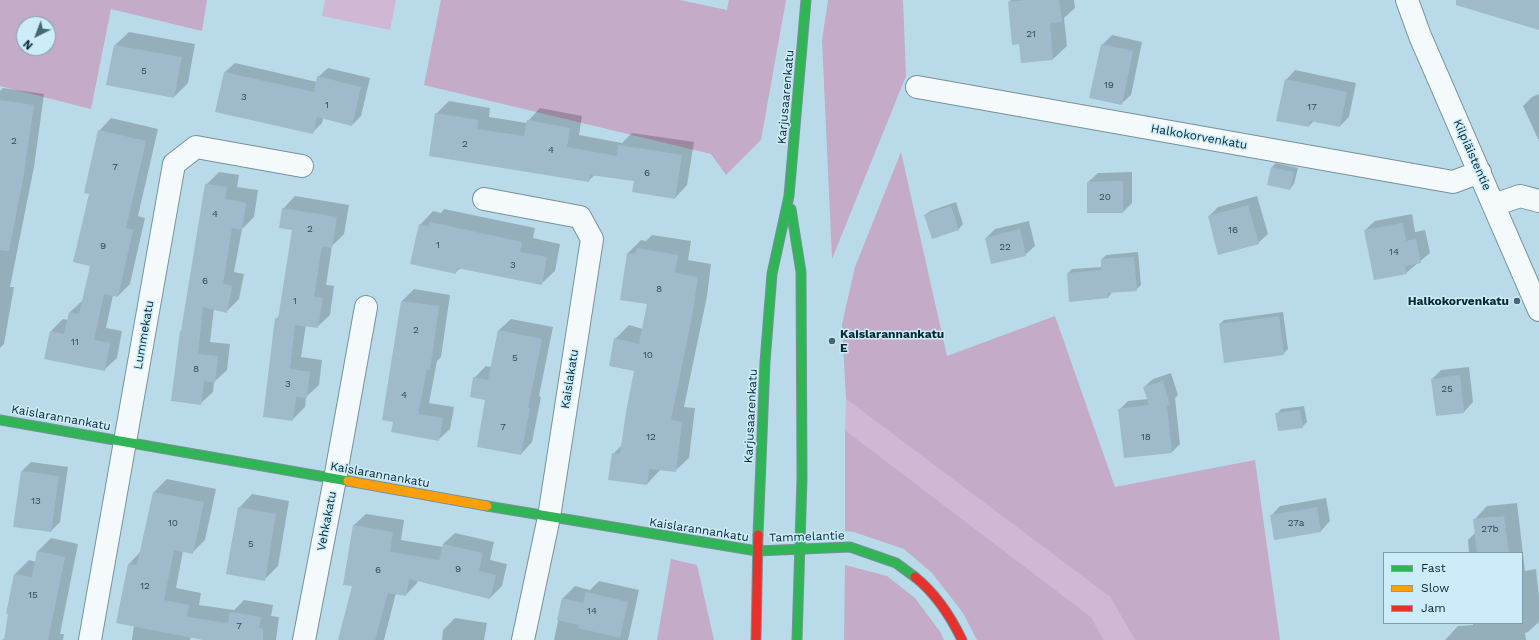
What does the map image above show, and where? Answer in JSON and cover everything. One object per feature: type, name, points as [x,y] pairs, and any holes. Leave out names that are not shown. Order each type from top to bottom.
[{"type":"street","name":"Karjusaarenkatu","points":[[756,640],[757,551],[765,362],[772,274],[789,196],[806,0]]},
{"type":"street","name":"Kilpiäistentie","points":[[1407,0],[1420,36],[1539,310]]},
{"type":"street","name":"Halkokorvenkatu","points":[[917,87],[1453,182],[1480,172]]},
{"type":"street","name":"Lummekatu","points":[[90,640],[174,164],[196,147],[302,166]]},
{"type":"street","name":"Karjusaarenkatu","points":[[789,196],[801,272],[802,478],[797,640]]},
{"type":"street","points":[[1494,205],[1520,196],[1539,201]]},
{"type":"street","name":"Kaislakatu","points":[[484,199],[580,217],[592,239],[549,517],[523,640]]},
{"type":"street","name":"Vehkakatu","points":[[304,640],[366,307]]},
{"type":"street","name":"Kaislarannankatu","points":[[0,420],[549,517],[757,551]]},
{"type":"street","name":"Tammelantie","points":[[757,551],[850,547],[896,563],[922,583],[952,618],[962,640]]},
{"type":"shaded area","points":[[0,0],[207,0],[202,31],[111,9],[91,109],[0,86]]},
{"type":"shaded area","points":[[325,0],[396,0],[390,30],[322,16]]},
{"type":"shaded area","points":[[441,0],[680,0],[727,10],[729,0],[786,0],[761,140],[726,175],[711,154],[424,85]]},
{"type":"shaded area","points":[[828,0],[903,0],[906,76],[832,259],[822,40]]},
{"type":"shaded area","points":[[901,152],[947,356],[1055,316],[1115,487],[1255,460],[1280,640],[1135,640],[1110,597],[846,399],[842,324],[855,267]]},
{"type":"shaded area","points":[[846,399],[1110,597],[1135,640],[1104,640],[1091,617],[845,430]]},
{"type":"shaded area","points":[[845,430],[1091,617],[1104,640],[977,640],[963,613],[932,573],[904,549],[854,532],[845,531]]},
{"type":"shaded area","points":[[671,559],[697,565],[714,640],[657,640]]},
{"type":"shaded area","points":[[845,565],[887,576],[915,598],[941,633],[944,640],[844,640]]},
{"type":"building","points":[[1026,0],[1059,0],[1062,22],[1050,23],[1053,60],[1021,63],[1019,44],[1012,45],[1008,2]]},
{"type":"building","points":[[1456,0],[1539,0],[1539,30],[1456,5]]},
{"type":"building","points":[[1101,44],[1133,51],[1122,105],[1089,98]]},
{"type":"building","points":[[114,45],[182,57],[174,98],[106,85]]},
{"type":"building","points":[[224,72],[314,92],[317,76],[361,87],[352,126],[317,117],[313,134],[215,112]]},
{"type":"building","points":[[1285,79],[1347,92],[1340,127],[1310,121],[1309,127],[1276,121]]},
{"type":"building","points":[[0,100],[34,105],[23,179],[9,251],[0,250]]},
{"type":"building","points":[[435,113],[478,120],[477,129],[524,136],[527,120],[570,128],[567,147],[617,156],[618,145],[682,155],[675,199],[632,192],[634,181],[590,175],[589,182],[429,156]]},
{"type":"building","points":[[98,130],[146,141],[126,228],[133,230],[118,297],[104,294],[94,340],[110,343],[105,371],[44,359],[50,331],[64,334],[69,312],[79,314],[90,266],[73,262],[89,194],[84,193]]},
{"type":"building","points":[[1271,167],[1294,172],[1290,190],[1267,185]]},
{"type":"building","points":[[1123,181],[1123,213],[1087,213],[1087,182]]},
{"type":"building","points":[[205,184],[227,187],[225,199],[246,203],[242,230],[232,228],[223,284],[232,286],[227,313],[203,307],[198,354],[218,356],[215,383],[204,381],[201,405],[171,401],[180,331]]},
{"type":"building","points":[[1248,205],[1259,244],[1218,255],[1208,216]]},
{"type":"building","points":[[951,206],[959,230],[932,239],[924,215]]},
{"type":"building","points":[[282,208],[337,217],[332,248],[322,246],[314,297],[323,298],[318,328],[295,325],[290,369],[310,372],[307,398],[296,397],[293,421],[263,417],[275,318],[278,319],[292,230],[279,228]]},
{"type":"building","points":[[430,222],[522,242],[520,252],[547,257],[542,285],[457,268],[456,274],[410,264],[419,224],[429,227]]},
{"type":"building","points":[[1403,223],[1406,241],[1416,239],[1421,263],[1405,266],[1407,274],[1374,280],[1364,230]]},
{"type":"building","points":[[1020,229],[1026,256],[991,264],[985,238]]},
{"type":"building","points":[[637,248],[678,255],[675,273],[698,277],[693,311],[671,420],[682,422],[676,472],[649,469],[647,485],[608,480],[612,453],[620,454],[634,371],[609,366],[614,338],[639,344],[647,304],[620,300],[627,253],[636,254]]},
{"type":"building","points":[[1134,257],[1137,291],[1108,293],[1108,298],[1069,302],[1067,273],[1101,270],[1101,259]]},
{"type":"building","points":[[401,301],[439,306],[430,370],[427,369],[418,414],[443,418],[439,441],[391,432],[393,422],[382,420]]},
{"type":"building","points":[[1279,316],[1284,355],[1224,363],[1219,324]]},
{"type":"building","points":[[498,330],[542,339],[528,408],[530,408],[521,455],[477,447],[485,400],[470,397],[473,377],[488,380]]},
{"type":"building","points":[[1460,375],[1464,413],[1436,416],[1431,379]]},
{"type":"building","points":[[1163,381],[1170,405],[1167,406],[1172,453],[1124,458],[1118,409],[1149,405],[1143,387]]},
{"type":"building","points":[[1300,410],[1303,428],[1278,431],[1275,413]]},
{"type":"building","points":[[21,471],[59,476],[51,532],[13,527]]},
{"type":"building","points":[[153,492],[204,502],[193,554],[174,550],[164,600],[189,605],[187,617],[228,623],[230,612],[261,617],[259,628],[263,629],[263,640],[203,640],[116,623],[128,564],[137,565]]},
{"type":"building","points":[[238,507],[276,514],[265,581],[226,574]]},
{"type":"building","points":[[1317,507],[1321,532],[1274,540],[1270,515]]},
{"type":"building","points":[[1504,516],[1509,552],[1477,552],[1473,519]]},
{"type":"building","points":[[353,525],[393,532],[390,552],[439,560],[443,544],[483,553],[479,571],[496,575],[490,599],[409,579],[406,596],[388,593],[375,640],[338,640],[352,586],[343,585]]},
{"type":"building","points":[[37,551],[65,557],[48,640],[4,640],[8,614],[6,614],[14,574],[32,577]]},
{"type":"building","points":[[586,592],[628,602],[620,638],[578,628],[579,625],[557,620],[562,598],[583,603]]},
{"type":"traffic: fast","points":[[758,535],[765,362],[772,274],[789,196],[806,0]]},
{"type":"traffic: fast","points":[[791,209],[801,272],[802,478],[797,640]]},
{"type":"traffic: fast","points":[[0,420],[348,481]]},
{"type":"traffic: fast","points":[[487,506],[757,551],[850,547],[896,563],[915,577]]},
{"type":"traffic: slow","points":[[348,481],[487,506]]},
{"type":"traffic: jam","points":[[756,640],[758,535]]},
{"type":"traffic: jam","points":[[915,577],[929,590],[942,606],[962,640]]},
{"type":"place","name":"Halkokorvenkatu","points":[[1517,301]]},
{"type":"place","name":"Kaislarannankatu E","points":[[832,341]]}]
